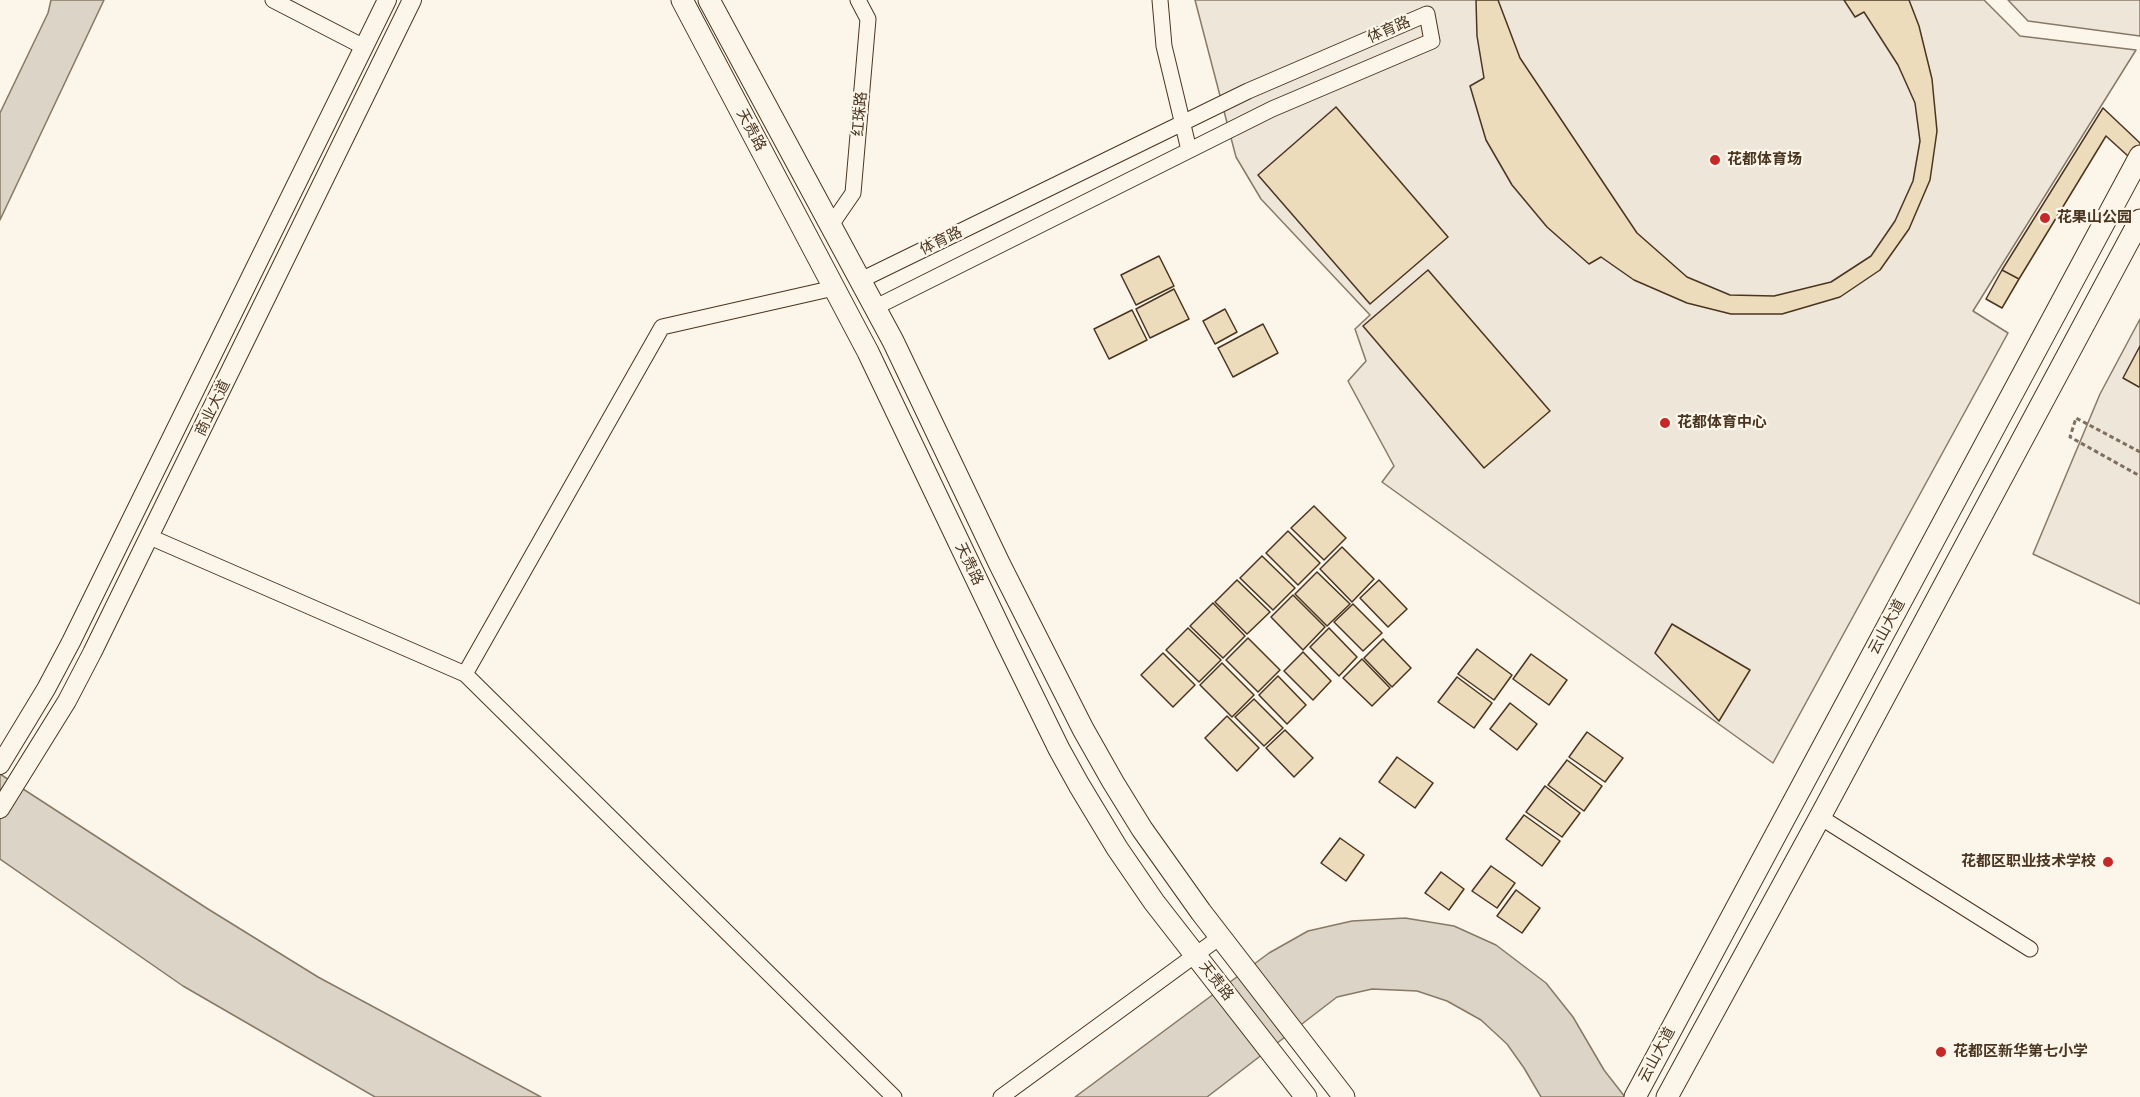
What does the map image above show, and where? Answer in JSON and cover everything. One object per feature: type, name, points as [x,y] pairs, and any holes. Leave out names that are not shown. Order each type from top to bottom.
[{"type":"main road","name":"天贵路","points":[[682,0],[868,352],[1059,749],[1116,848],[1154,902],[1306,1097]]},
{"type":"main road","name":"天贵路","points":[[709,0],[893,341],[1083,729],[1142,829],[1220,937],[1344,1097]]},
{"type":"main road","name":"云山大道","points":[[1635,1097],[2140,156]]},
{"type":"main road","name":"云山大道","points":[[1670,1091],[1820,817],[2140,220]]},
{"type":"street","points":[[273,0],[364,47]]},
{"type":"street","name":"商业大道","points":[[4,759],[71,642],[387,0]]},
{"type":"street","name":"商业大道","points":[[0,809],[67,701],[150,537],[412,0]]},
{"type":"street","name":"红珠路","points":[[831,225],[853,193],[868,19],[858,0]]},
{"type":"street","points":[[1160,0],[1164,46],[1190,150]]},
{"type":"street","name":"体育路","points":[[861,280],[1248,91],[1427,14],[1432,41],[1272,109],[874,308]]},
{"type":"street","points":[[465,674],[662,327],[834,288]]},
{"type":"street","points":[[150,537],[465,674],[894,1097]]},
{"type":"street","points":[[1820,817],[2030,949]]},
{"type":"street","points":[[1001,1097],[1220,937]]},
{"type":"path","points":[[2140,452],[2076,418],[2070,437],[2140,476]]},
{"type":"shaded area","points":[[51,0],[104,0],[0,220],[0,113],[48,13]]},
{"type":"shaded area","name":"花都体育中心","points":[[1195,0],[1984,0],[2020,36],[2136,50],[1973,311],[2008,333],[1773,763],[1382,482],[1394,466],[1348,381],[1366,361],[1355,329],[1370,315],[1261,199],[1236,157]]},
{"type":"shaded area","points":[[2008,0],[2140,0],[2140,36],[2028,21]]},
{"type":"shaded area","points":[[2140,319],[2140,604],[2033,554],[2100,394]]},
{"type":"shaded area","points":[[0,774],[208,909],[318,977],[541,1097],[375,1097],[183,986],[0,859]]},
{"type":"shaded area","points":[[1405,918],[1454,926],[1496,945],[1546,983],[1573,1017],[1604,1070],[1625,1097],[1541,1097],[1507,1044],[1481,1020],[1447,1001],[1417,991],[1372,989],[1337,997],[1207,1097],[1075,1097],[1269,953],[1308,931],[1352,921]]},
{"type":"building","points":[[1476,0],[1498,0],[1520,58],[1637,233],[1687,277],[1730,295],[1774,296],[1831,282],[1871,256],[1895,221],[1913,181],[1920,141],[1915,103],[1898,65],[1864,12],[1855,17],[1844,0],[1909,0],[1919,26],[1932,79],[1937,131],[1930,180],[1909,229],[1880,270],[1840,297],[1782,314],[1731,314],[1687,303],[1634,280],[1601,257],[1589,264],[1547,227],[1512,185],[1486,140],[1470,86],[1484,78],[1477,36]]},
{"type":"building","points":[[1336,107],[1448,237],[1370,304],[1258,175]]},
{"type":"building","name":"花果山公园","points":[[2103,108],[2140,143],[2140,167],[2106,136],[2019,279],[2002,270]]},
{"type":"building","points":[[1159,256],[1174,286],[1136,305],[1121,275]]},
{"type":"building","points":[[1428,270],[1550,411],[1484,468],[1363,326]]},
{"type":"building","points":[[2002,270],[2019,279],[2002,308],[1986,299]]},
{"type":"building","points":[[1174,289],[1189,319],[1150,338],[1136,309]]},
{"type":"building","points":[[1225,309],[1237,332],[1215,344],[1203,321]]},
{"type":"building","points":[[1132,310],[1147,340],[1109,359],[1094,329]]},
{"type":"building","points":[[1263,324],[1278,353],[1233,377],[1218,348]]},
{"type":"building","points":[[2140,346],[2140,386],[2139,387],[2123,378]]},
{"type":"building","points":[[1314,506],[1346,538],[1324,560],[1291,528]]},
{"type":"building","points":[[1288,531],[1320,563],[1298,585],[1266,553]]},
{"type":"building","points":[[1342,547],[1374,579],[1352,602],[1320,569]]},
{"type":"building","points":[[1262,556],[1295,588],[1273,610],[1240,578]]},
{"type":"building","points":[[1317,572],[1350,604],[1327,626],[1295,594]]},
{"type":"building","points":[[1237,580],[1270,612],[1247,634],[1215,602]]},
{"type":"building","points":[[1379,580],[1407,609],[1388,627],[1360,598]]},
{"type":"building","points":[[1293,595],[1325,627],[1303,650],[1271,617]]},
{"type":"building","points":[[1213,603],[1245,636],[1223,658],[1190,626]]},
{"type":"building","points":[[1353,604],[1382,633],[1363,651],[1334,622]]},
{"type":"building","points":[[1672,624],[1750,670],[1719,721],[1655,653]]},
{"type":"building","points":[[1188,628],[1221,660],[1199,682],[1166,650]]},
{"type":"building","points":[[1329,628],[1357,657],[1339,676],[1310,647]]},
{"type":"building","points":[[1248,638],[1280,670],[1258,692],[1226,660]]},
{"type":"building","points":[[1383,639],[1411,668],[1392,687],[1364,658]]},
{"type":"building","points":[[1477,649],[1512,675],[1494,700],[1458,674]]},
{"type":"building","points":[[1303,652],[1331,681],[1313,700],[1284,671]]},
{"type":"building","points":[[1163,653],[1195,685],[1173,707],[1141,675]]},
{"type":"building","points":[[1531,654],[1567,680],[1549,705],[1513,679]]},
{"type":"building","points":[[1362,659],[1390,688],[1372,706],[1343,678]]},
{"type":"building","points":[[1222,663],[1254,695],[1232,717],[1200,685]]},
{"type":"building","points":[[1278,676],[1306,705],[1287,724],[1259,695]]},
{"type":"building","points":[[1457,677],[1492,703],[1474,728],[1438,702]]},
{"type":"building","points":[[1254,699],[1283,728],[1264,746],[1235,717]]},
{"type":"building","points":[[1510,703],[1537,724],[1517,750],[1490,729]]},
{"type":"building","points":[[1227,716],[1259,748],[1237,771],[1205,738]]},
{"type":"building","points":[[1285,730],[1313,758],[1294,777],[1266,748]]},
{"type":"building","points":[[1587,732],[1623,758],[1605,782],[1569,757]]},
{"type":"building","points":[[1397,757],[1433,783],[1415,808],[1379,782]]},
{"type":"building","points":[[1567,760],[1602,786],[1584,811],[1548,785]]},
{"type":"building","points":[[1545,786],[1580,813],[1562,837],[1526,812]]},
{"type":"building","points":[[1524,815],[1560,841],[1542,866],[1506,839]]},
{"type":"building","points":[[1340,838],[1364,855],[1346,881],[1321,863]]},
{"type":"building","points":[[1491,866],[1515,883],[1497,908],[1472,891]]},
{"type":"building","points":[[1441,872],[1464,889],[1449,910],[1425,893]]},
{"type":"building","points":[[1516,890],[1540,908],[1522,933],[1497,916]]},
{"type":"place","name":"花都体育场","points":[[1715,160]]},
{"type":"place","name":"花果山公园","points":[[2045,218]]},
{"type":"place","name":"花都体育中心","points":[[1665,423]]},
{"type":"place","name":"花都区职业技术学校","points":[[2108,862]]},
{"type":"place","name":"花都区新华第七小学","points":[[1941,1052]]}]
